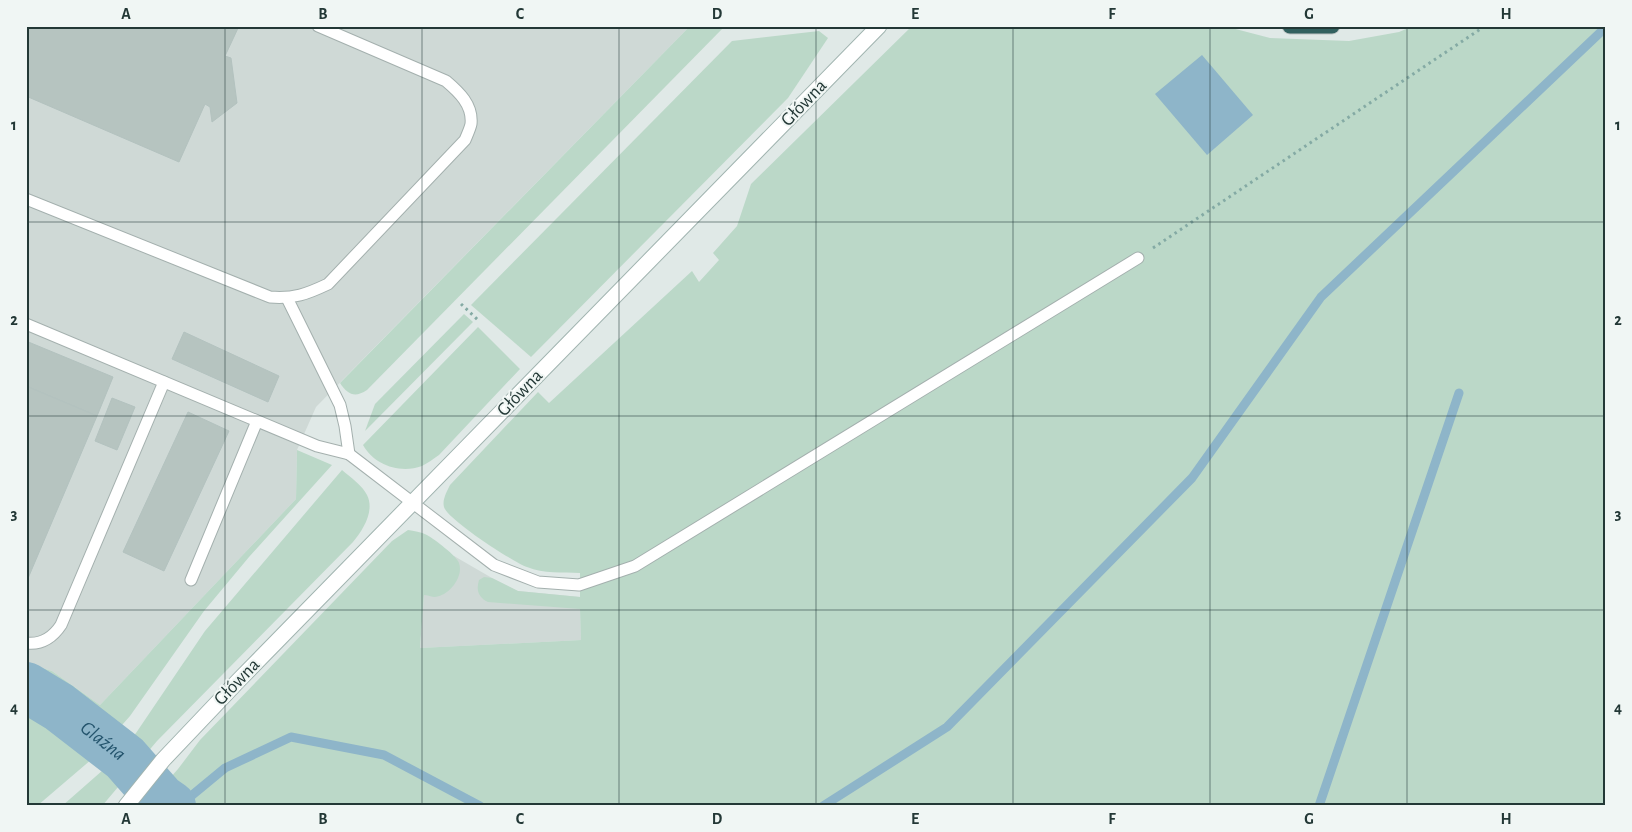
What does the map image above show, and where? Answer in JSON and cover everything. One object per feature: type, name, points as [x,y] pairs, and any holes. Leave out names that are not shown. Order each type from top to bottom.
[{"type":"highway","points":[[1290,26],[1332,26]]},
{"type":"main road","name":"Główna","points":[[127,804],[163,760],[238,681],[879,26]]},
{"type":"lane","points":[[26,199],[270,297],[287,298],[307,294],[328,284],[465,140],[471,124],[468,107],[461,94],[446,82],[318,26]]},
{"type":"lane","points":[[26,324],[316,446],[348,454],[494,564],[538,582],[578,585],[635,566],[1138,258]]},
{"type":"lane","points":[[287,298],[340,405],[345,426],[348,454]]},
{"type":"lane","points":[[26,643],[44,641],[54,635],[61,625],[164,382]]},
{"type":"lane","points":[[191,580],[258,421]]},
{"type":"path","points":[[1138,258],[1485,26]]},
{"type":"path","points":[[461,304],[478,320]]},
{"type":"shaded area","points":[[26,26],[690,26],[316,407],[297,450],[296,499],[100,705],[52,671],[26,663]]},
{"type":"shaded area","points":[[454,556],[518,591],[580,597],[581,640],[420,648],[424,595]]},
{"type":"green space","points":[[690,26],[725,26],[367,390],[359,394],[349,393],[340,383]]},
{"type":"green space","points":[[912,26],[1224,26],[1270,38],[1349,41],[1399,32],[1413,26],[1606,26],[1606,806],[145,806],[178,769],[200,740],[392,541],[408,530],[425,534],[440,544],[457,560],[460,568],[454,585],[445,593],[435,597],[424,595],[420,648],[581,640],[580,609],[488,602],[482,598],[478,587],[479,580],[484,577],[492,578],[518,591],[580,597],[580,573],[540,571],[527,567],[482,540],[457,521],[444,507],[444,499],[450,485],[538,392],[549,403],[692,271],[699,282],[719,260],[713,253],[737,226],[751,184]]},
{"type":"green space","points":[[819,31],[828,38],[788,98],[531,357],[471,305],[732,41]]},
{"type":"green space","points":[[464,314],[473,322],[365,431],[375,404]]},
{"type":"green space","points":[[478,327],[520,369],[439,455],[426,464],[405,469],[388,466],[374,458],[363,445]]},
{"type":"green space","points":[[297,450],[332,465],[249,557],[204,611],[130,716],[92,759],[37,806],[26,806],[26,663],[52,671],[100,705],[296,499]]},
{"type":"green space","points":[[342,470],[363,488],[370,507],[367,520],[353,542],[157,741],[102,806],[62,806],[103,770],[136,733],[205,631]]},
{"type":"water","points":[[1202,55],[1253,115],[1207,155],[1155,94]]},
{"type":"building","points":[[26,26],[239,26],[225,56],[231,58],[237,103],[212,122],[210,107],[205,104],[179,162],[26,96]]},
{"type":"building","points":[[184,332],[279,376],[268,402],[172,359]]},
{"type":"building","points":[[26,341],[113,377],[97,416],[26,386]]},
{"type":"building","points":[[26,386],[97,416],[26,583]]},
{"type":"building","points":[[112,398],[135,407],[117,450],[95,441]]},
{"type":"building","points":[[188,412],[229,431],[164,571],[123,552]]},
{"type":"waterway","points":[[823,806],[947,727],[1192,478],[1321,297],[1606,27]]},
{"type":"waterway","points":[[1319,806],[1459,393]]},
{"type":"waterway","name":"Glaźna","points":[[26,687],[59,707],[125,758],[161,799],[171,806]]},
{"type":"waterway","points":[[179,806],[225,768],[291,737],[384,755],[480,806]]}]
